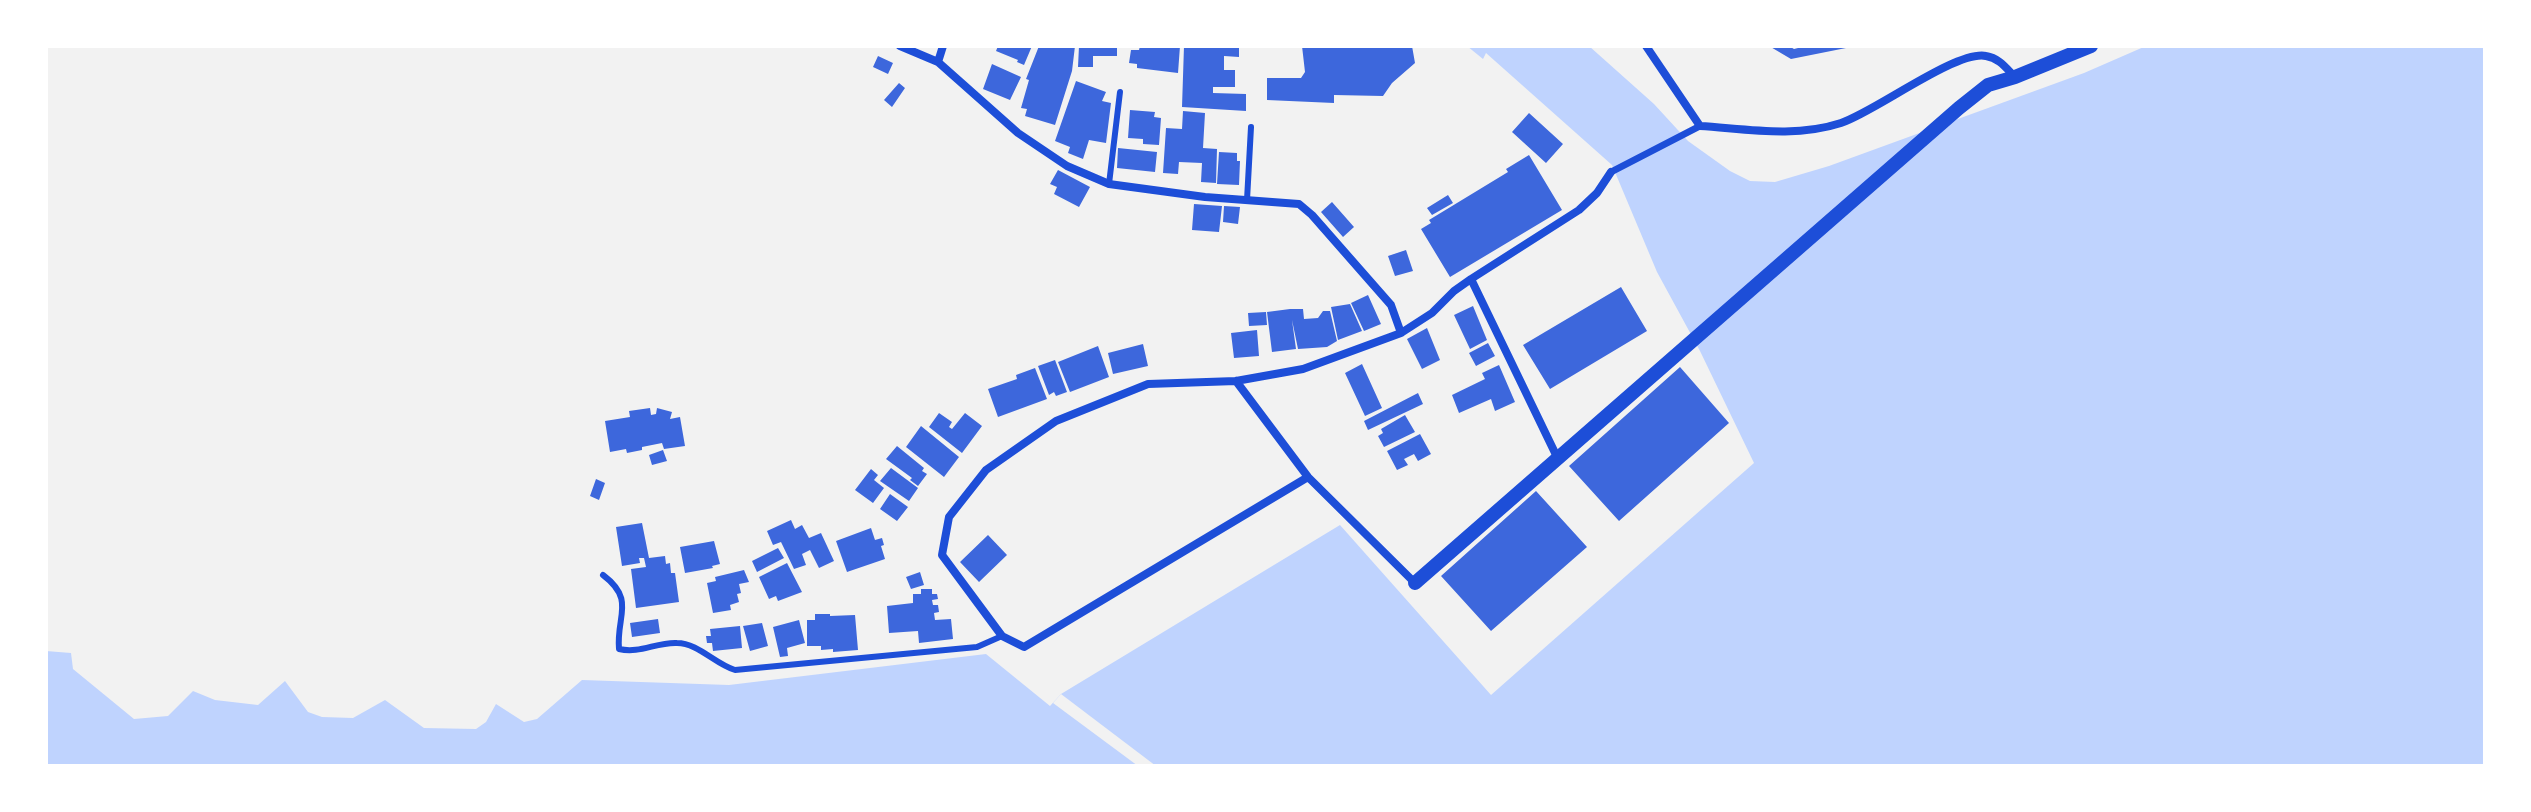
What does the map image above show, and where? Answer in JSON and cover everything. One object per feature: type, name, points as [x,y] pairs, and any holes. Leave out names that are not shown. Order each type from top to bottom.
[{"type":"street","points":[[900,46],[938,62],[1018,133],[1067,166],[1109,184],[1299,204],[1391,305],[1401,333]]},
{"type":"street","points":[[938,62],[943,46]]},
{"type":"street","points":[[1646,46],[1700,126]]},
{"type":"street","points":[[1236,381],[1308,477],[1415,583],[1959,108],[1988,85],[2091,46]]},
{"type":"street","points":[[1308,477],[1024,647],[1002,636],[942,555],[949,517],[986,470],[1056,421],[1148,384],[1236,381],[1303,369],[1401,333],[1432,313],[1471,279],[1579,210],[1597,193],[1611,172],[1700,126],[1783,133],[1842,123],[1960,60],[1983,55],[1998,59],[2015,77]]},
{"type":"street","points":[[1471,279],[1557,457]]},
{"type":"lane","points":[[1109,184],[1120,92]]},
{"type":"lane","points":[[1247,200],[1251,127]]},
{"type":"lane","points":[[603,575],[614,584],[624,601],[618,634],[619,649],[631,652],[677,643],[695,648],[721,666],[735,670],[977,647],[1002,636]]},
{"type":"water","points":[[1467,46],[1589,46],[1654,104],[1688,141],[1730,171],[1750,181],[1775,182],[1829,166],[2084,73],[2146,46],[2485,46],[2485,766],[46,766],[46,651],[71,653],[73,669],[134,719],[168,716],[193,691],[215,700],[258,705],[285,681],[308,712],[322,717],[353,718],[385,700],[424,728],[476,729],[486,722],[496,704],[524,722],[537,719],[582,680],[729,685],[986,654],[1050,706],[1061,694],[1340,525],[1491,695],[1754,463],[1700,351],[1657,272],[1612,165],[1486,53],[1483,59]]},
{"type":"pier","points":[[1061,694],[1156,766],[1138,766],[1053,703]]},
{"type":"building","points":[[998,46],[1032,46],[1024,65],[996,51]]},
{"type":"building","points":[[1039,46],[1075,46],[1072,71],[1055,125],[1025,116],[1027,109],[1021,108],[1029,80],[1026,79]]},
{"type":"building","points":[[1079,46],[1117,46],[1117,56],[1093,56],[1093,67],[1078,67]]},
{"type":"building","points":[[1140,46],[1180,46],[1178,73],[1137,68],[1137,64],[1129,63],[1131,50],[1139,50]]},
{"type":"building","points":[[1184,46],[1239,46],[1239,57],[1224,56],[1224,70],[1235,70],[1235,87],[1213,87],[1213,93],[1246,94],[1246,111],[1182,107]]},
{"type":"building","points":[[1302,46],[1412,46],[1415,63],[1392,83],[1383,96],[1334,95],[1334,103],[1267,100],[1267,78],[1301,78],[1305,72]]},
{"type":"building","points":[[1769,46],[1794,49],[1806,46],[1851,47],[1791,59]]},
{"type":"building","points":[[878,56],[893,63],[888,74],[873,67]]},
{"type":"building","points":[[992,64],[1021,77],[1010,100],[983,89]]},
{"type":"building","points":[[1076,81],[1106,92],[1102,101],[1111,103],[1106,143],[1089,140],[1083,159],[1068,153],[1070,147],[1055,141]]},
{"type":"building","points":[[899,83],[905,88],[892,107],[884,100]]},
{"type":"building","points":[[1130,110],[1155,112],[1154,117],[1161,118],[1159,145],[1143,144],[1143,139],[1128,138]]},
{"type":"building","points":[[1183,111],[1205,113],[1203,148],[1217,149],[1216,183],[1201,182],[1202,163],[1179,162],[1178,174],[1163,173],[1166,128],[1182,129]]},
{"type":"building","points":[[1529,113],[1563,144],[1546,163],[1512,132]]},
{"type":"building","points":[[1118,148],[1157,152],[1155,172],[1117,168]]},
{"type":"building","points":[[1219,152],[1237,153],[1237,161],[1240,161],[1239,185],[1217,184]]},
{"type":"building","points":[[1529,155],[1562,210],[1450,277],[1421,229],[1431,223],[1429,220],[1508,172],[1506,169]]},
{"type":"building","points":[[1058,170],[1090,187],[1079,207],[1054,194],[1057,187],[1050,184]]},
{"type":"building","points":[[1448,195],[1453,203],[1432,215],[1427,208]]},
{"type":"building","points":[[1332,202],[1354,227],[1343,237],[1321,212]]},
{"type":"building","points":[[1194,204],[1222,206],[1219,232],[1192,230]]},
{"type":"building","points":[[1224,206],[1240,207],[1238,224],[1223,222]]},
{"type":"building","points":[[1406,250],[1413,271],[1395,276],[1388,256]]},
{"type":"building","points":[[1621,287],[1647,331],[1550,389],[1523,345]]},
{"type":"building","points":[[1368,295],[1381,324],[1364,331],[1351,303]]},
{"type":"building","points":[[1350,304],[1362,331],[1338,340],[1331,307]]},
{"type":"building","points":[[1473,306],[1487,340],[1470,349],[1454,315]]},
{"type":"building","points":[[1303,309],[1304,319],[1318,318],[1323,311],[1330,311],[1337,341],[1327,347],[1298,349],[1292,320],[1296,349],[1272,352],[1267,312]]},
{"type":"building","points":[[1266,312],[1267,325],[1249,326],[1248,313]]},
{"type":"building","points":[[1427,328],[1440,360],[1422,369],[1407,339]]},
{"type":"building","points":[[1257,330],[1259,356],[1234,358],[1231,333]]},
{"type":"building","points":[[1488,343],[1495,356],[1476,366],[1469,353]]},
{"type":"building","points":[[1143,344],[1148,366],[1113,374],[1108,353]]},
{"type":"building","points":[[1098,346],[1109,377],[1070,392],[1058,362]]},
{"type":"building","points":[[1055,360],[1067,392],[1056,396],[1054,392],[1049,395],[1038,366]]},
{"type":"building","points":[[1362,364],[1382,408],[1365,416],[1345,373]]},
{"type":"building","points":[[1499,365],[1515,402],[1495,411],[1491,399],[1459,413],[1452,395],[1485,379],[1482,373]]},
{"type":"building","points":[[1680,367],[1729,423],[1619,521],[1569,466]]},
{"type":"building","points":[[1035,368],[1047,399],[998,417],[988,389],[1017,379],[1016,375]]},
{"type":"building","points":[[1418,393],[1423,404],[1368,430],[1364,421]]},
{"type":"building","points":[[650,408],[651,415],[656,414],[657,408],[672,412],[670,419],[680,417],[685,446],[664,449],[662,443],[627,453],[626,449],[610,452],[605,421],[630,417],[629,411]]},
{"type":"building","points":[[939,413],[952,422],[949,427],[952,429],[965,413],[982,426],[962,453],[929,427]]},
{"type":"building","points":[[1405,415],[1415,432],[1384,447],[1378,436],[1383,433],[1381,429]]},
{"type":"building","points":[[921,426],[959,457],[944,477],[906,447]]},
{"type":"building","points":[[1420,434],[1431,454],[1418,461],[1414,454],[1404,459],[1408,465],[1397,470],[1387,451]]},
{"type":"building","points":[[897,446],[924,468],[922,471],[927,474],[918,486],[886,459]]},
{"type":"building","points":[[663,450],[667,461],[652,465],[649,455]]},
{"type":"building","points":[[891,468],[918,488],[909,501],[880,481]]},
{"type":"building","points":[[871,469],[878,475],[874,480],[884,488],[873,503],[855,490]]},
{"type":"building","points":[[596,479],[605,483],[599,500],[590,496]]},
{"type":"building","points":[[1536,491],[1587,547],[1491,631],[1441,576]]},
{"type":"building","points":[[890,494],[908,507],[897,521],[880,509]]},
{"type":"building","points":[[791,520],[795,529],[802,525],[809,538],[821,533],[834,561],[819,568],[810,550],[802,554],[806,565],[794,569],[781,542],[773,545],[767,531]]},
{"type":"building","points":[[642,523],[649,558],[665,556],[671,573],[675,573],[679,602],[636,608],[631,569],[646,567],[644,558],[639,558],[640,563],[622,566],[616,527]]},
{"type":"building","points":[[871,528],[875,540],[882,538],[885,559],[847,572],[836,541]]},
{"type":"building","points":[[988,535],[1007,555],[979,582],[960,562]]},
{"type":"building","points":[[714,541],[720,564],[685,573],[680,547]]},
{"type":"building","points":[[778,548],[784,558],[757,572],[752,561]]},
{"type":"building","points":[[787,563],[802,592],[778,601],[776,596],[769,599],[759,577]]},
{"type":"building","points":[[744,570],[749,582],[739,584],[739,602],[730,605],[731,610],[713,613],[707,583],[716,581],[715,577]]},
{"type":"building","points":[[920,572],[924,585],[911,589],[906,577]]},
{"type":"building","points":[[921,589],[932,589],[932,594],[937,594],[938,599],[932,600],[933,605],[938,605],[935,620],[951,619],[953,639],[919,643],[918,631],[889,633],[887,606],[913,603],[913,594],[921,594]]},
{"type":"building","points":[[815,614],[855,615],[858,650],[833,652],[833,649],[821,650],[821,646],[807,646],[807,620],[815,620]]},
{"type":"building","points":[[658,619],[660,633],[632,637],[630,623]]},
{"type":"building","points":[[799,620],[805,643],[787,648],[788,656],[780,657],[773,627]]},
{"type":"building","points":[[762,623],[768,646],[750,651],[743,626]]},
{"type":"building","points":[[740,626],[742,648],[713,651],[712,643],[707,643],[706,636],[711,636],[710,629]]}]
